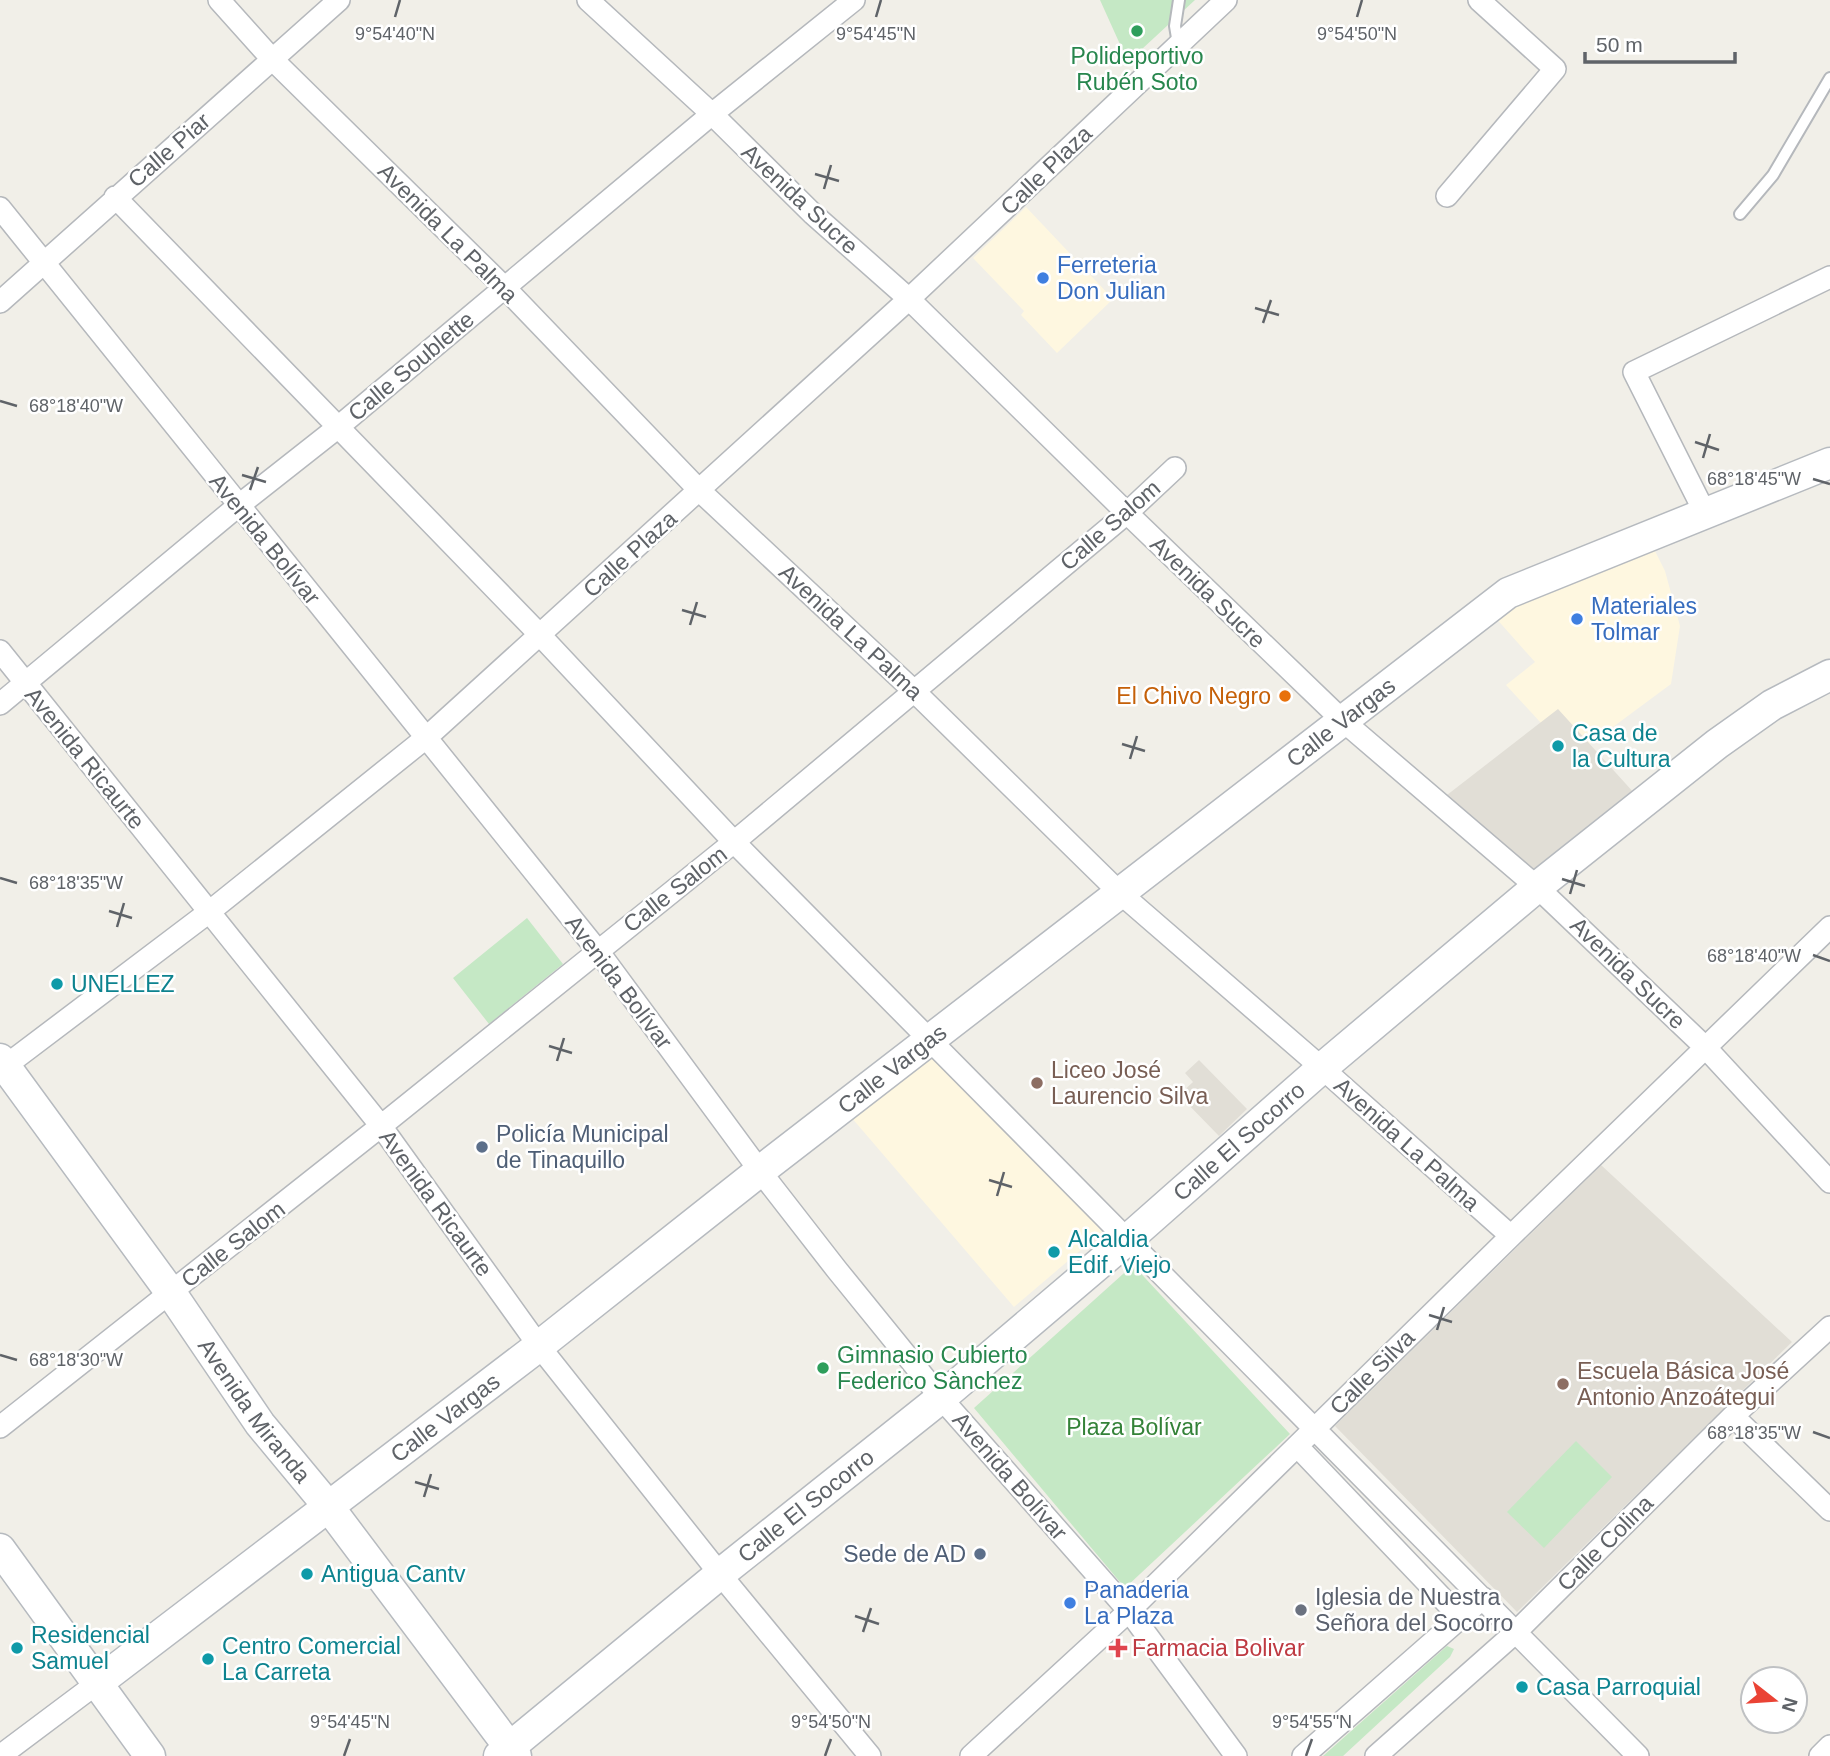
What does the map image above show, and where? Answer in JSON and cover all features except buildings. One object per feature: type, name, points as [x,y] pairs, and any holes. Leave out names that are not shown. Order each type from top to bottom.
[{"type":"street","name":"Avenida La Palma","points":[[219,0],[272,59],[505,288],[700,491],[915,692],[1120,893],[1511,1236]]},
{"type":"street","name":"Calle Piar","points":[[0,302],[339,0]]},
{"type":"street","name":"Avenida Sucre","points":[[588,0],[712,114],[813,214],[909,299],[1126,513],[1342,720],[1537,887],[1704,1046],[1830,1182]]},
{"type":"street","name":"Calle Soublette","points":[[0,704],[238,506],[337,428],[712,114],[854,0]]},
{"type":"street","name":"Calle Plaza","points":[[2,1065],[209,912],[427,737],[909,299],[1226,0]]},
{"type":"street","points":[[1447,196],[1555,69],[1479,0]]},
{"type":"street","points":[[115,197],[540,635],[734,842],[1316,1427],[1638,1756]]},
{"type":"street","name":"Avenida Bolívar","points":[[0,208],[598,951],[760,1171],[837,1270],[941,1398],[1129,1611],[1236,1756]]},
{"type":"street","points":[[1705,513],[1634,372],[1830,277]]},
{"type":"street","name":"Calle Vargas","points":[[0,1756],[539,1346],[760,1171],[1508,593],[1830,463]]},
{"type":"street","name":"Calle Salom","points":[[0,1427],[734,842],[915,692],[1126,513],[1175,468]]},
{"type":"street","name":"Avenida Ricaurte","points":[[0,651],[381,1126],[539,1346],[720,1574],[870,1756]]},
{"type":"street","name":"Calle El Socorro","points":[[508,1753],[720,1574],[941,1398],[1127,1240],[1322,1068],[1537,887],[1717,744],[1772,705],[1830,675]]},
{"type":"street","name":"Calle Silva","points":[[971,1756],[1129,1611],[1704,1046],[1830,926]]},
{"type":"street","name":"Avenida Miranda","points":[[2,1065],[171,1293],[260,1424],[328,1506],[508,1753]]},
{"type":"street","name":"Calle Colina","points":[[1376,1756],[1516,1632],[1733,1416],[1830,1326]]},
{"type":"street","points":[[1733,1416],[1830,1510]]},
{"type":"street","points":[[1297,1446],[1461,1618]]},
{"type":"street","points":[[0,1549],[150,1756]]},
{"type":"street","points":[[1303,1756],[1483,1598]]},
{"type":"street","points":[[1820,1756],[1830,1746]]},
{"type":"lane","points":[[1178,44],[1175,26],[1179,0]]},
{"type":"lane","points":[[1740,214],[1773,175],[1830,78]]},
{"type":"shaded area","name":"Ferreteria Don Julian","points":[[1026,207],[1113,299],[1057,353],[1021,315],[1024,311],[973,258]]},
{"type":"shaded area","points":[[1653,547],[1665,571],[1680,626],[1671,684],[1590,744],[1558,710],[1541,723],[1506,685],[1535,662],[1494,616]]},
{"type":"shaded area","points":[[1558,709],[1635,794],[1537,873],[1447,795]]},
{"type":"shaded area","points":[[932,1053],[1070,1193],[1102,1232],[1014,1307],[851,1117]]},
{"type":"shaded area","points":[[1199,1060],[1247,1109],[1219,1136],[1179,1095],[1193,1082],[1185,1073]]},
{"type":"shaded area","name":"Escuela Básica José Antonio Anzoátegui","points":[[1601,1165],[1792,1342],[1517,1612],[1335,1426]]},
{"type":"green space","name":"Polideportivo Rubén Soto","points":[[1100,0],[1195,0],[1128,62]]},
{"type":"green space","points":[[527,918],[563,964],[489,1024],[453,978]]},
{"type":"green space","name":"Plaza Bolívar","points":[[1133,1265],[1290,1434],[1125,1588],[974,1408]]},
{"type":"green space","points":[[1576,1441],[1612,1477],[1544,1548],[1507,1512]]},
{"type":"green space","points":[[1447,1646],[1454,1649],[1450,1657],[1343,1756],[1323,1756]]},
{"type":"place","name":"Polideportivo Rubén Soto","points":[[1137,31]]},
{"type":"place","name":"Ferreteria Don Julian","points":[[1043,278]]},
{"type":"place","name":"Materiales Tolmar","points":[[1577,619]]},
{"type":"place","name":"El Chivo Negro","points":[[1285,696]]},
{"type":"place","name":"Casa de la Cultura","points":[[1558,746]]},
{"type":"place","name":"UNELLEZ","points":[[57,984]]},
{"type":"place","name":"Liceo José Laurencio Silva","points":[[1037,1083]]},
{"type":"place","name":"Policía Municipal de Tinaquillo","points":[[482,1147]]},
{"type":"place","name":"Alcaldia Edif. Viejo","points":[[1054,1252]]},
{"type":"place","name":"Gimnasio Cubierto Federico Sànchez","points":[[823,1368]]},
{"type":"place","name":"Escuela Básica José Antonio Anzoátegui","points":[[1563,1384]]},
{"type":"place","name":"Sede de AD","points":[[980,1554]]},
{"type":"place","name":"Antigua Cantv","points":[[307,1574]]},
{"type":"place","name":"Panaderia La Plaza","points":[[1070,1603]]},
{"type":"place","name":"Iglesia de Nuestra Señora del Socorro","points":[[1301,1610]]},
{"type":"place","name":"Residencial Samuel","points":[[17,1648]]},
{"type":"place","name":"Farmacia Bolivar","points":[[1118,1648]]},
{"type":"place","name":"Centro Comercial La Carreta","points":[[208,1659]]},
{"type":"place","name":"Casa Parroquial","points":[[1522,1687]]}]
